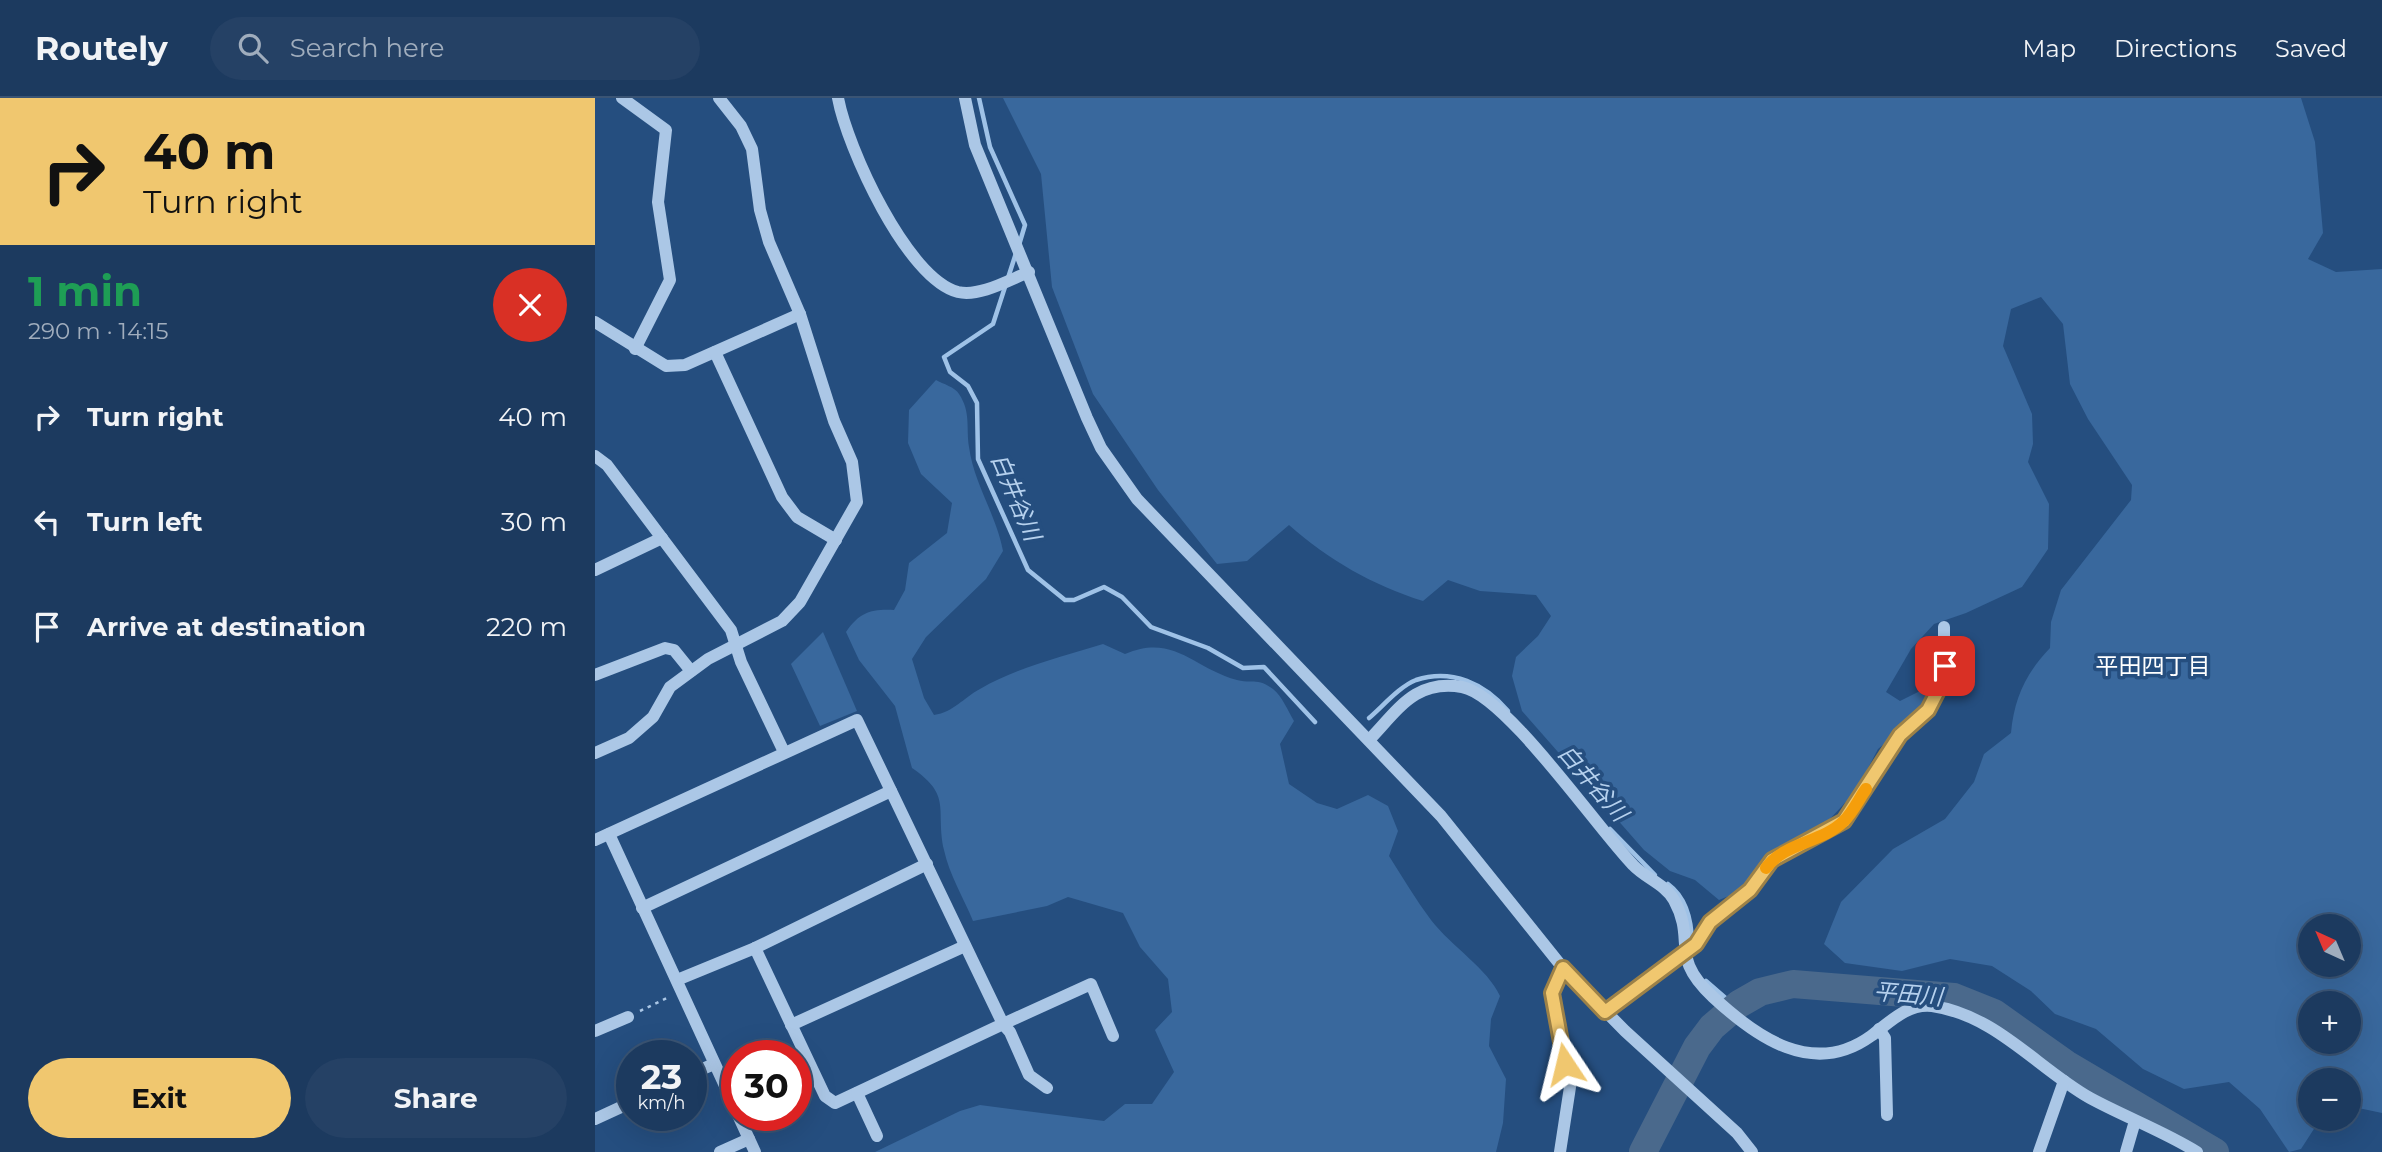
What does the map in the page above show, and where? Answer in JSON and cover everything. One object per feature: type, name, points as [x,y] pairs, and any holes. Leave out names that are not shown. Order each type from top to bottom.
[{"type":"street","points":[[622,98],[666,130],[658,202],[670,280],[635,349]]},
{"type":"street","points":[[595,752],[629,738],[653,717],[670,687],[691,671],[736,643],[782,621],[800,602],[857,502],[857,480],[800,314],[769,242],[760,209],[753,149],[741,125],[719,98]]},
{"type":"street","points":[[838,98],[843,123],[860,168],[927,274],[960,293],[984,290],[1029,272]]},
{"type":"street","points":[[965,98],[975,145],[1087,418],[1101,448],[1120,477],[1215,582],[1441,816],[1563,968],[1605,1012],[1737,1133],[1752,1152]]},
{"type":"street","points":[[595,322],[666,366],[685,365],[800,314]]},
{"type":"street","points":[[715,352],[782,497],[797,517],[836,540]]},
{"type":"street","points":[[595,456],[607,465],[731,629],[741,662],[784,752]]},
{"type":"street","points":[[595,570],[662,538]]},
{"type":"street","points":[[1605,1012],[1701,939],[1710,922],[1750,890],[1772,860],[1844,821],[1900,735],[1928,710],[1944,679],[1944,627]]},
{"type":"street","points":[[595,675],[665,648],[674,650],[691,671]]},
{"type":"street","points":[[1369,740],[1414,694],[1425,688],[1463,687],[1481,694],[1521,734],[1631,863],[1668,892],[1682,922],[1683,955],[1693,977],[1735,1015],[1774,1044],[1790,1052],[1808,1054],[1855,1045],[1914,1007],[1930,1006],[1956,1012],[2016,1042],[2064,1081],[2197,1152]]},
{"type":"street","points":[[595,840],[857,720],[1029,1075],[1047,1088]]},
{"type":"street","points":[[642,908],[891,791]]},
{"type":"street","points":[[609,834],[721,1078]]},
{"type":"street","points":[[679,986],[927,864]]},
{"type":"street","points":[[791,1025],[965,946]]},
{"type":"street","points":[[755,947],[825,1096],[835,1103],[1091,984],[1113,1035]]},
{"type":"street","points":[[1560,1152],[1570,1087],[1552,993],[1563,968]]},
{"type":"street","points":[[595,1031],[628,1017]]},
{"type":"street","points":[[1879,1029],[1885,1038],[1888,1115]]},
{"type":"street","points":[[707,1067],[715,1064]]},
{"type":"street","points":[[2039,1152],[2064,1081]]},
{"type":"street","points":[[857,1093],[877,1136]]},
{"type":"street","points":[[595,1119],[616,1109]]},
{"type":"street","points":[[2126,1152],[2135,1121]]},
{"type":"street","points":[[745,1131],[755,1152]]},
{"type":"street","points":[[720,1152],[749,1139]]},
{"type":"path","points":[[628,1017],[679,986]]},
{"type":"shaded area","points":[[1003,98],[2301,98],[2315,142],[2323,233],[2308,259],[2336,272],[2382,269],[2382,1113],[2361,1109],[2361,1068],[2298,1068],[2298,1131],[2313,1131],[2301,1149],[2289,1152],[2260,1109],[2229,1082],[2184,1089],[2143,1069],[2096,1029],[2055,1014],[2031,991],[1992,966],[1950,959],[1902,971],[1845,963],[1824,944],[1841,902],[1893,849],[1945,819],[1974,782],[1984,754],[2011,733],[2015,709],[2023,687],[2034,667],[2050,648],[2051,622],[2061,590],[2131,500],[2132,485],[2088,419],[2070,384],[2063,324],[2041,297],[2011,309],[2003,346],[2032,414],[2033,444],[2028,462],[2049,504],[2048,549],[2022,587],[1966,613],[1934,624],[1911,649],[1886,692],[1900,701],[1926,688],[1932,704],[1878,749],[1856,791],[1829,820],[1783,845],[1736,893],[1719,900],[1695,880],[1670,871],[1644,850],[1522,711],[1512,676],[1516,657],[1538,636],[1551,616],[1536,595],[1480,591],[1448,580],[1423,601],[1352,570],[1289,525],[1247,561],[1217,564],[1158,490],[1093,394],[1052,287],[1041,174]]},
{"type":"shaded area","points":[[936,380],[955,389],[963,401],[967,413],[972,461],[1003,551],[986,579],[926,637],[912,659],[924,698],[934,715],[953,708],[980,689],[1009,675],[1103,644],[1125,654],[1142,649],[1170,650],[1222,675],[1263,683],[1273,689],[1294,721],[1280,744],[1289,784],[1317,803],[1337,809],[1368,795],[1388,806],[1398,831],[1389,856],[1431,920],[1487,976],[1500,996],[1491,1019],[1489,1046],[1506,1079],[1503,1123],[1496,1152],[875,1152],[960,1111],[980,1105],[1104,1121],[1125,1104],[1152,1104],[1174,1072],[1155,1030],[1172,1012],[1168,979],[1140,947],[1123,913],[1068,897],[1047,906],[973,921],[946,859],[938,795],[925,778],[912,768],[895,706],[859,660],[846,632],[856,620],[867,613],[894,610],[905,590],[909,563],[947,533],[952,503],[921,474],[908,443],[909,410]]},
{"type":"shaded area","points":[[823,632],[857,711],[820,726],[791,664]]},
{"type":"waterway","name":"白井谷川","points":[[979,98],[990,147],[1025,225],[1019,245]]},
{"type":"waterway","name":"白井谷川","points":[[1008,278],[1016,253]]},
{"type":"waterway","name":"白井谷川","points":[[1005,287],[993,324],[944,357],[950,372],[968,386],[977,403],[978,459],[1028,570],[1065,600],[1074,600],[1104,587],[1122,597],[1151,627],[1208,648],[1243,668],[1264,667],[1315,722]]},
{"type":"waterway","name":"白井谷川","points":[[1369,718],[1410,683],[1442,676],[1455,677],[1478,686],[1508,711]]},
{"type":"waterway","name":"白井谷川","points":[[1610,829],[1655,875]]},
{"type":"waterway","name":"白井谷川","points":[[1668,884],[1684,904],[1691,928],[1692,945]]},
{"type":"waterway","name":"白井谷川","points":[[1706,981],[1729,1001],[1739,1004]]},
{"type":"waterway","name":"平田川","points":[[1643,1152],[1697,1047],[1712,1027],[1739,1004],[1760,992],[1793,984],[1954,997],[1994,1013],[2066,1064],[2215,1152]]},
{"type":"slow traffic","points":[[1766,868],[1786,850],[1831,830],[1844,821],[1866,789]]},
{"type":"district","name":"平田四丁目","points":[[2153,666]]},
{"type":"route","points":[[1565,1064],[1552,993],[1563,968],[1605,1012],[1687,952],[1701,939],[1710,922],[1750,890],[1772,860],[1786,850],[1831,830],[1844,821],[1900,735],[1928,710],[1944,679],[1945,666]]}]
